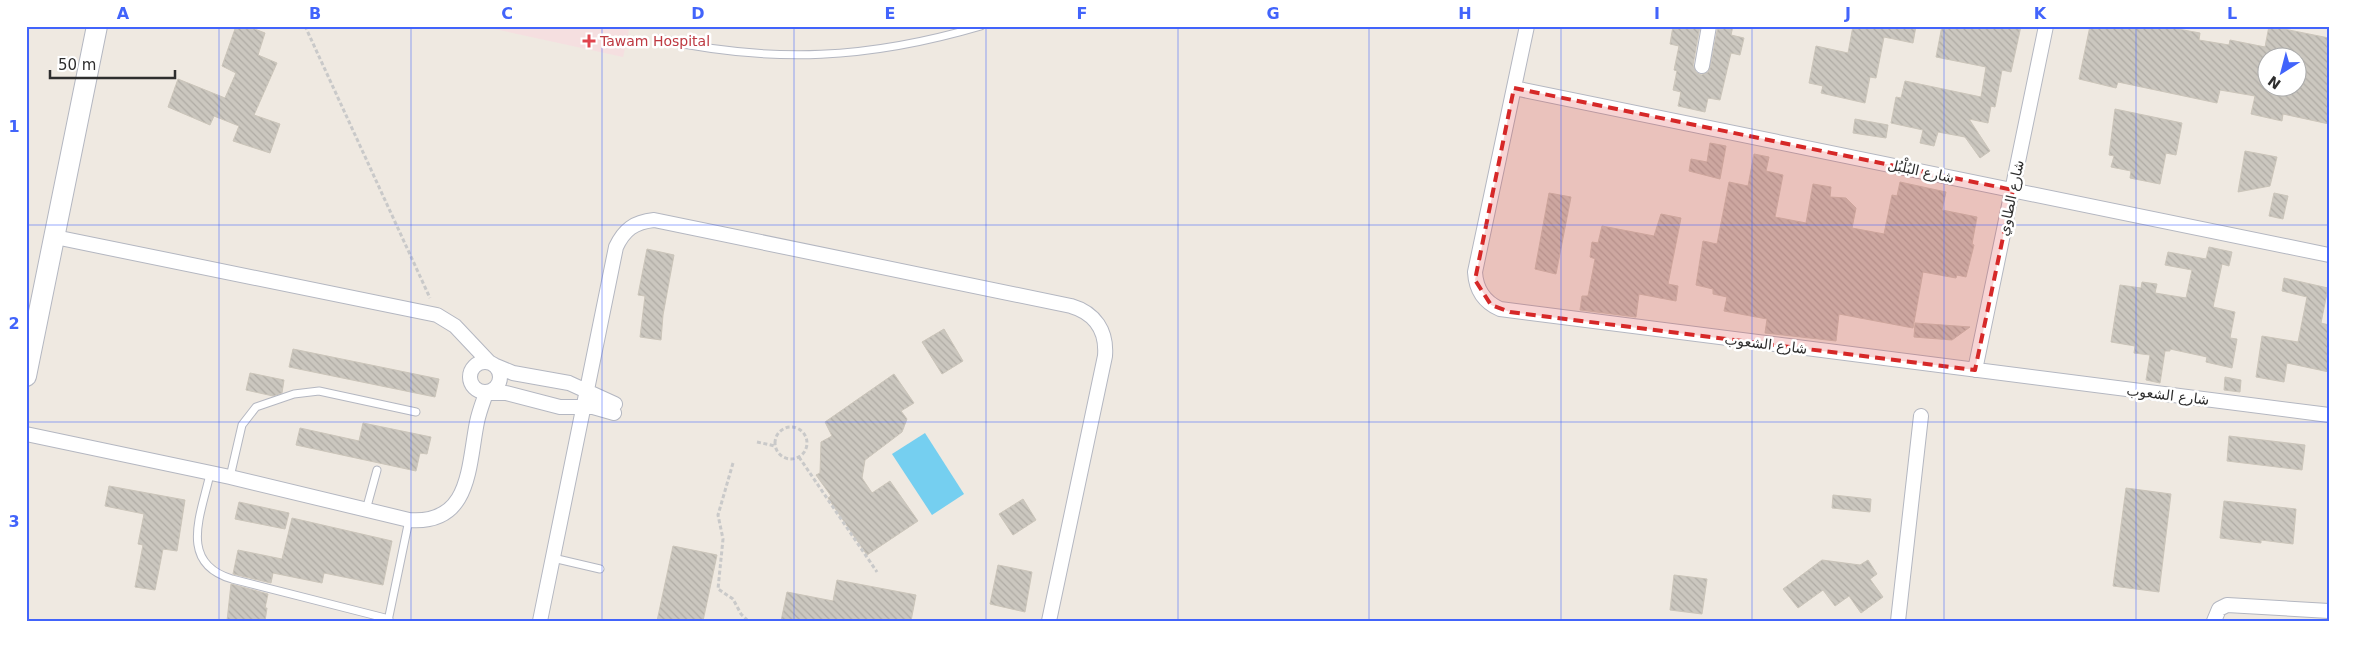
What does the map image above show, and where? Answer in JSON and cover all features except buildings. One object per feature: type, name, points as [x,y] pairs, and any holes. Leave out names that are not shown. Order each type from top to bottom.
[{"type":"street","points":[[26,376],[97,26]]},
{"type":"street","name":"شارع الشعوب","points":[[1527,26],[1475,272],[1478,290],[1491,305],[1510,312],[2329,415]]},
{"type":"street","points":[[1702,66],[1709,26]]},
{"type":"street","name":"شارع الطاوي","points":[[1975,370],[2046,26]]},
{"type":"street","name":"شارع البُلْبُل","points":[[1514,88],[2329,255]]},
{"type":"street","points":[[540,621],[616,248],[621,236],[630,227],[641,221],[654,220],[1080,309],[1096,320],[1106,346],[1049,621]]},
{"type":"street","points":[[55,237],[437,315],[447,319],[492,364],[501,376],[498,387],[483,391]]},
{"type":"street","points":[[462,334],[472,369],[470,379],[483,391],[506,393],[560,406],[586,398]]},
{"type":"street","points":[[472,369],[482,362],[513,373],[569,383],[586,398],[615,408]]},
{"type":"street","points":[[26,434],[230,477],[409,520],[430,520],[442,515],[453,507],[461,496],[466,484],[483,391]]},
{"type":"street","points":[[1898,621],[1921,416]]},
{"type":"street","points":[[2214,621],[2219,609],[2227,605],[2329,612]]},
{"type":"lane","points":[[659,39],[724,51],[789,56],[822,56],[909,45],[982,26]]},
{"type":"lane","points":[[230,477],[242,425],[256,407],[294,394],[319,391],[416,412]]},
{"type":"lane","points":[[366,510],[377,470]]},
{"type":"lane","points":[[210,474],[197,533],[198,547],[202,559],[210,570],[232,579],[389,620],[409,520]]},
{"type":"lane","points":[[553,558],[600,569]]},
{"type":"path","points":[[305,26],[437,315]]},
{"type":"path","points":[[786,428],[794,428],[801,431],[806,437],[807,445],[799,457],[784,458],[778,453],[775,446],[776,438],[786,428]]},
{"type":"path","points":[[758,442],[775,446]]},
{"type":"path","points":[[799,457],[876,572]]},
{"type":"path","points":[[733,463],[718,515],[723,539],[718,589],[733,599],[740,614],[748,621]]},
{"type":"path","points":[[739,621],[740,614]]},
{"type":"highlighted area","points":[[1514,88],[2013,190],[1975,370],[1510,312],[1491,305],[1475,280]]},
{"type":"shaded area","name":"Tawam Hospital","points":[[481,26],[630,26],[623,57]]},
{"type":"water","points":[[925,433],[964,494],[932,515],[892,454]]},
{"type":"place","name":"Tawam Hospital","points":[[589,41]]}]
